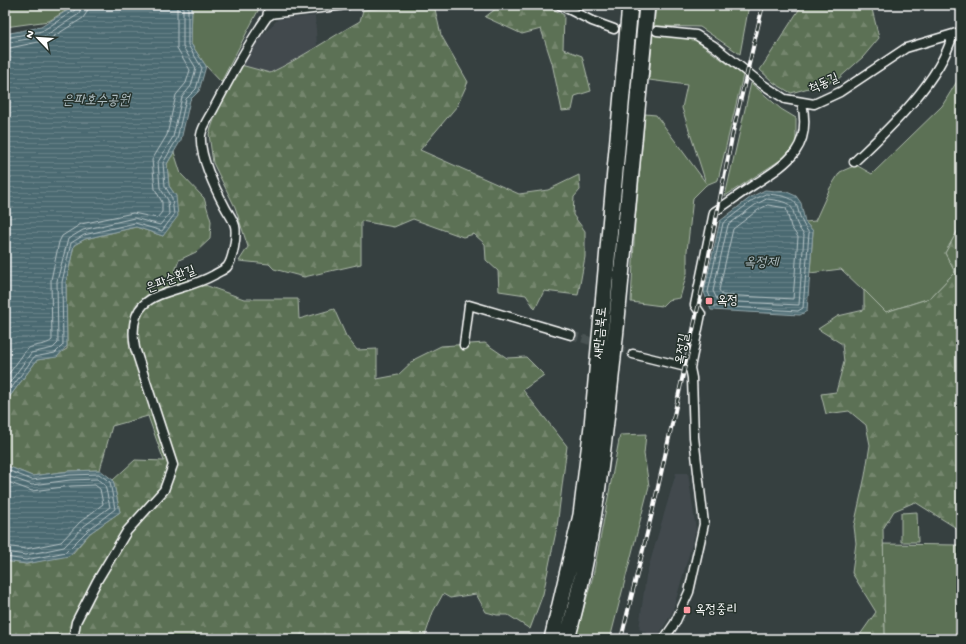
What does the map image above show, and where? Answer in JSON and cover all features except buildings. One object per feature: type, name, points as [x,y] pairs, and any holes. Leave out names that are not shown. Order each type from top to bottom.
[{"type":"highway","name":"새만금북로","points":[[552,639],[581,515],[590,440],[630,5]]},
{"type":"highway","name":"새만금북로","points":[[566,639],[573,617],[594,510],[606,426],[651,28],[647,5]]},
{"type":"street","points":[[270,9],[347,5]]},
{"type":"street","points":[[560,5],[592,21],[614,29]]},
{"type":"street","name":"은파순환길","points":[[72,639],[76,622],[127,531],[164,490],[171,474],[173,465],[135,348],[132,334],[134,321],[138,310],[147,302],[163,294],[200,283],[227,267],[234,250],[235,226],[219,194],[204,158],[201,135],[240,58],[270,9]]},
{"type":"street","name":"척동길","points":[[651,28],[696,35],[714,46],[762,84],[785,99],[814,104],[840,92],[906,48],[958,33]]},
{"type":"street","points":[[854,162],[882,136],[933,77],[958,33]]},
{"type":"street","name":"옥정길","points":[[664,639],[675,623],[689,592],[704,524],[694,437],[692,378],[690,368],[701,314],[695,305],[714,212],[775,172],[791,158],[801,143],[806,120],[802,102]]},
{"type":"street","points":[[464,345],[469,305],[571,335]]},
{"type":"street","points":[[633,354],[690,368]]},
{"type":"shaded area","points":[[315,16],[317,45],[295,61],[270,73],[241,65],[256,42],[278,19]]},
{"type":"shaded area","points":[[676,473],[688,473],[696,530],[672,613],[657,638],[639,629],[646,576]]},
{"type":"green space","points":[[5,5],[75,5],[49,21],[5,27]]},
{"type":"green space","points":[[192,5],[261,5],[221,82],[206,66],[191,44]]},
{"type":"green space","points":[[413,5],[434,5],[441,35],[468,82],[457,106],[420,150],[519,194],[548,190],[579,175],[580,190],[574,197],[573,215],[585,231],[585,257],[578,295],[544,291],[535,309],[526,295],[499,291],[498,271],[486,260],[485,244],[474,234],[463,237],[413,219],[394,227],[361,221],[361,264],[304,277],[274,269],[269,264],[239,261],[248,247],[235,207],[213,163],[209,134],[217,111],[241,65],[270,73],[360,21],[363,10]]},
{"type":"green space","points":[[501,5],[546,5],[564,15],[563,49],[582,56],[591,91],[575,96],[572,110],[562,111],[552,63],[541,29],[522,34],[485,17]]},
{"type":"green space","points":[[656,5],[749,5],[740,54],[700,27],[654,26]]},
{"type":"green space","points":[[802,5],[871,5],[879,38],[863,57],[837,80],[791,93],[774,83],[760,70]]},
{"type":"green space","points":[[653,33],[695,40],[743,75],[718,180],[706,185],[693,198],[687,251],[687,273],[680,298],[668,300],[662,306],[631,302],[635,223],[645,114],[656,115],[706,183],[682,108],[687,85],[649,80]]},
{"type":"green space","points":[[959,78],[961,78],[961,225],[945,253],[955,272],[930,298],[886,312],[841,269],[810,273],[813,231],[805,222],[815,221],[830,188],[840,172],[856,165],[872,174],[942,106]]},
{"type":"green space","points":[[751,83],[781,109],[796,118],[796,144],[782,159],[725,196]]},
{"type":"green space","points":[[174,152],[181,174],[204,198],[211,221],[210,239],[196,252],[179,260],[174,274],[244,299],[298,299],[299,319],[334,309],[346,336],[357,350],[377,349],[377,379],[398,375],[415,359],[441,346],[485,343],[507,358],[526,357],[544,375],[523,390],[567,446],[557,527],[543,594],[530,629],[508,615],[497,615],[486,612],[476,594],[450,598],[443,594],[433,612],[424,639],[5,639],[5,561],[26,564],[72,554],[90,533],[120,512],[113,480],[135,460],[164,461],[148,416],[112,426],[100,470],[69,471],[32,476],[5,465],[5,403],[37,360],[50,358],[67,349],[66,282],[74,245],[85,239],[136,227],[163,236],[176,196],[169,186],[167,164]]},
{"type":"green space","points":[[961,225],[961,531],[915,502],[894,511],[883,529],[885,639],[857,639],[876,612],[852,573],[856,543],[854,526],[870,445],[866,425],[849,411],[826,414],[821,394],[836,392],[844,362],[842,344],[818,329],[838,316],[864,310],[864,290],[886,312],[930,298],[955,272],[945,253]]},
{"type":"green space","points":[[646,434],[644,454],[649,486],[610,639],[575,639],[593,576],[620,435]]},
{"type":"green space","points":[[917,512],[918,542],[901,542],[901,513]]},
{"type":"green space","points":[[883,544],[958,545],[957,639],[885,639]]},
{"type":"water","name":"은파호수공원","points":[[76,5],[192,5],[191,44],[206,66],[199,91],[190,100],[181,140],[167,164],[169,186],[176,196],[178,216],[163,236],[136,227],[85,239],[74,245],[66,282],[67,346],[57,357],[37,360],[5,403],[5,34],[41,27]]},
{"type":"water","name":"옥정제","points":[[765,190],[787,192],[796,196],[801,203],[805,222],[813,231],[807,311],[800,315],[711,310],[704,292],[720,221],[751,197]]},
{"type":"water","points":[[5,465],[32,476],[69,471],[100,470],[113,480],[120,512],[90,533],[69,556],[26,564],[5,561]]},
{"type":"tunnel","points":[[571,335],[633,354]]},
{"type":"railway","points":[[621,639],[654,505],[703,285],[733,132],[763,5]]},
{"type":"place","name":"옥정","points":[[709,301]]},
{"type":"place","name":"옥정중리","points":[[687,610]]}]
